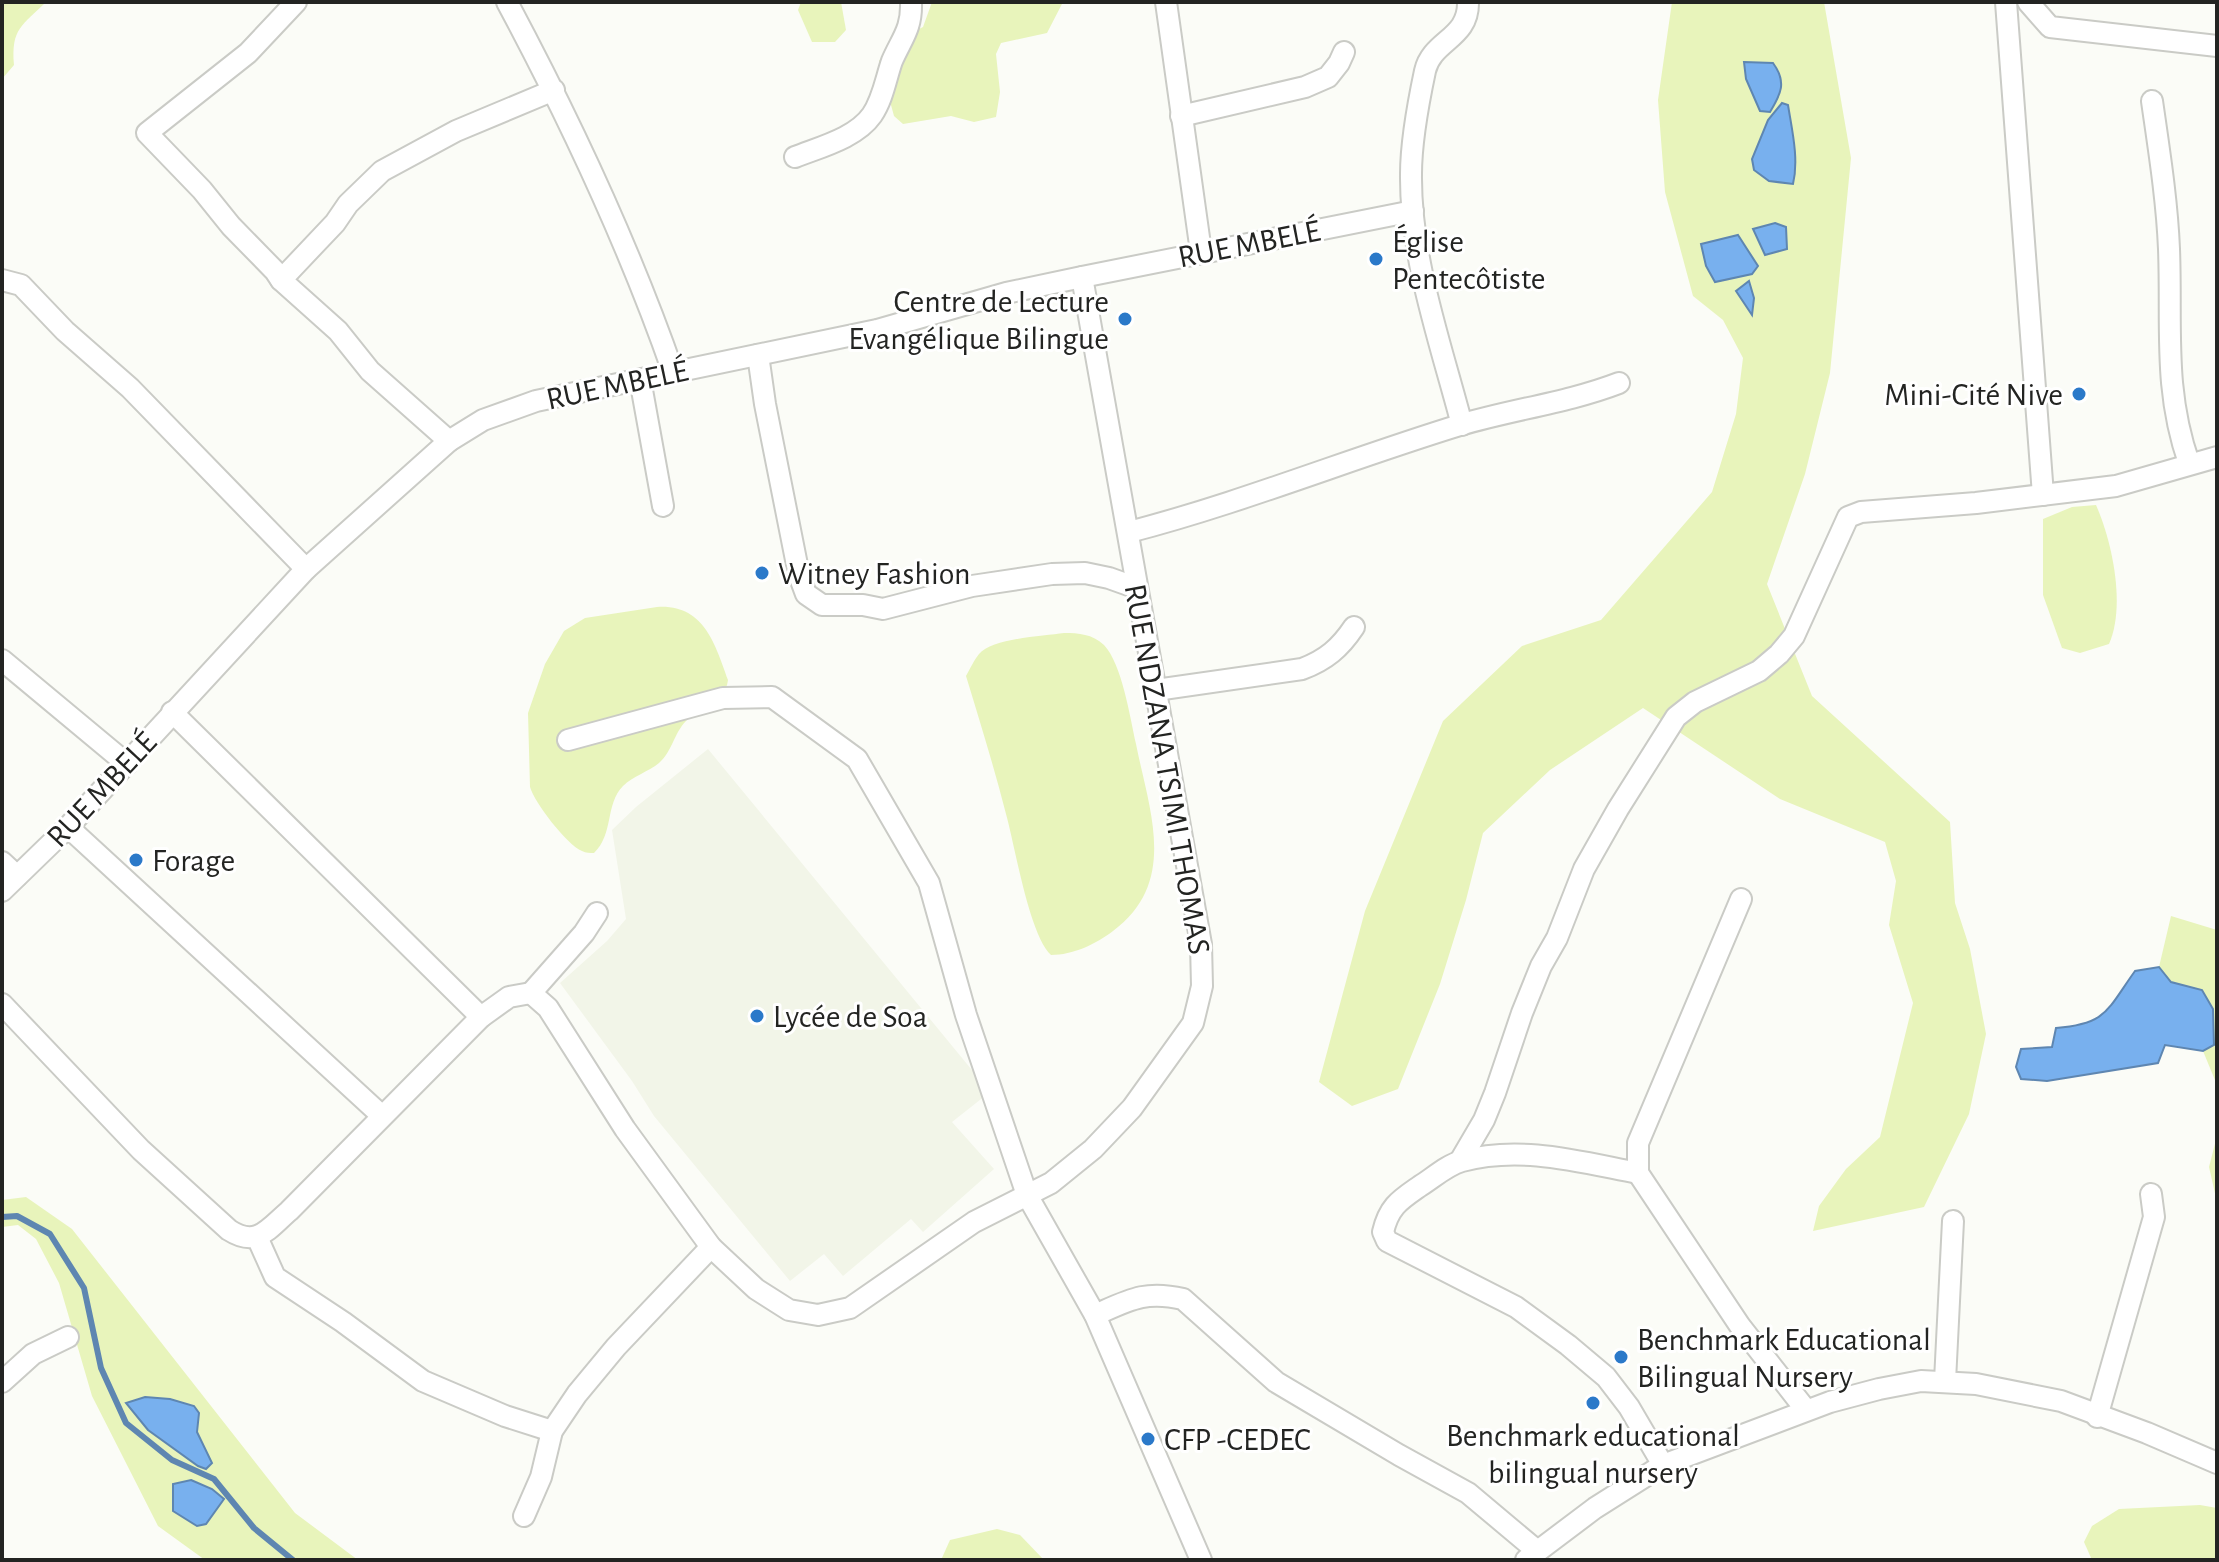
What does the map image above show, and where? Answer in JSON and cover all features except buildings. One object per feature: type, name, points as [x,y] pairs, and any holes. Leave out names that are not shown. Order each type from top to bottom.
[{"type":"street","points":[[296,2],[248,53],[147,133],[281,280],[338,331],[370,371],[449,441]]},
{"type":"street","points":[[507,2],[554,90],[608,204],[642,284],[673,372]]},
{"type":"street","points":[[795,157],[829,144],[861,126],[871,116],[892,62],[910,27],[911,2]]},
{"type":"street","points":[[1166,2],[1201,252]]},
{"type":"street","points":[[1462,425],[1424,280],[1413,211],[1412,161],[1425,71],[1431,57],[1462,28],[1467,18],[1468,2]]},
{"type":"street","points":[[2006,2],[2043,495]]},
{"type":"street","points":[[2028,2],[2050,27],[2217,46]]},
{"type":"street","points":[[1181,116],[1305,87],[1328,77],[1344,52]]},
{"type":"street","points":[[281,280],[335,223],[348,204],[382,171],[456,131],[554,90]]},
{"type":"street","points":[[2152,101],[2169,248],[2171,381],[2175,421],[2189,463]]},
{"type":"street","name":"RUE MBELÉ","points":[[2,891],[10,869],[68,827],[306,569],[449,441],[483,420],[536,401],[914,321],[1006,293],[1413,211]]},
{"type":"street","name":"RUE NDZANA TSIMI THOMAS","points":[[531,993],[548,1008],[625,1129],[711,1247],[756,1289],[789,1310],[818,1315],[850,1308],[974,1222],[1051,1183],[1093,1149],[1132,1108],[1193,1023],[1202,986],[1201,944],[1082,277]]},
{"type":"street","points":[[2,280],[21,285],[65,331],[121,380],[306,569]]},
{"type":"street","points":[[758,355],[799,575],[806,594],[822,605],[863,605],[883,609],[972,586],[1052,574],[1085,573],[1137,588]]},
{"type":"street","points":[[640,379],[663,506]]},
{"type":"street","points":[[1129,532],[1194,515],[1462,425],[1582,397],[1619,383]]},
{"type":"street","points":[[1460,1161],[1484,1120],[1522,1013],[1541,966],[1557,938],[1584,869],[1618,809],[1676,717],[1695,702],[1759,671],[1794,636],[1848,517],[1861,512],[2116,486],[2217,457]]},
{"type":"street","points":[[1156,690],[1302,669],[1334,652],[1354,627]]},
{"type":"street","points":[[2,660],[127,764]]},
{"type":"street","points":[[568,740],[723,698],[772,697],[857,759],[929,883],[966,1015],[1027,1195],[1095,1315],[1201,1560]]},
{"type":"street","points":[[172,712],[481,1017]]},
{"type":"street","points":[[68,827],[381,1115]]},
{"type":"street","points":[[1741,899],[1638,1143],[1638,1173],[1740,1326],[1806,1410]]},
{"type":"street","points":[[2,1004],[141,1150],[241,1238],[257,1237],[289,1211],[481,1017],[509,997],[531,993],[584,933],[597,913]]},
{"type":"street","points":[[1638,1173],[1531,1153],[1460,1161],[1403,1196],[1395,1205],[1383,1232],[1387,1241],[1516,1307],[1568,1345],[1606,1377],[1629,1407],[1663,1465]]},
{"type":"street","points":[[2097,1417],[2154,1217],[2151,1194]]},
{"type":"street","points":[[1945,1381],[1953,1221]]},
{"type":"street","points":[[257,1237],[275,1277],[423,1381],[505,1416],[552,1431]]},
{"type":"street","points":[[524,1516],[538,1485],[552,1431],[577,1394],[610,1353],[711,1247]]},
{"type":"street","points":[[1095,1315],[1139,1295],[1164,1294],[1183,1299],[1276,1382],[1456,1486],[1531,1555],[1595,1508],[1663,1465],[1806,1410],[1879,1389],[1921,1381],[1989,1386],[2061,1401],[2217,1463]]},
{"type":"street","points":[[2,1382],[33,1354],[68,1337]]},
{"type":"shaded area","name":"Lycée de Soa","points":[[708,749],[990,1092],[952,1122],[994,1169],[923,1232],[911,1219],[843,1276],[824,1254],[790,1281],[654,1116],[560,983],[607,941],[626,919],[612,830]]},
{"type":"green space","points":[[2,2],[46,2],[16,35],[14,65],[2,79]]},
{"type":"green space","points":[[801,2],[841,2],[846,30],[835,42],[812,42],[798,10]]},
{"type":"green space","points":[[932,2],[1063,2],[1047,33],[1001,43],[996,54],[1000,92],[996,117],[974,122],[951,116],[903,124],[894,116],[879,61],[892,43],[923,27]]},
{"type":"green space","points":[[1672,2],[1824,2],[1851,158],[1830,373],[1805,474],[1767,584],[1812,696],[1950,822],[1955,903],[1970,949],[1986,1034],[1969,1114],[1924,1207],[1813,1231],[1819,1206],[1846,1169],[1880,1137],[1913,1003],[1889,925],[1896,881],[1885,842],[1780,799],[1643,708],[1550,770],[1483,833],[1440,984],[1398,1089],[1352,1106],[1319,1082],[1365,911],[1443,721],[1522,646],[1601,620],[1712,492],[1736,414],[1743,358],[1723,320],[1693,296],[1665,192],[1658,100]]},
{"type":"green space","points":[[2096,505],[2112,555],[2116,611],[2109,644],[2080,653],[2062,648],[2043,595],[2043,519],[2072,507]]},
{"type":"green space","points":[[657,607],[673,608],[697,619],[718,653],[728,680],[726,688],[717,700],[686,721],[659,763],[623,786],[617,793],[600,845],[594,853],[585,852],[560,832],[530,787],[528,713],[545,664],[564,631],[585,618]]},
{"type":"green space","points":[[1064,633],[1095,638],[1104,645],[1116,665],[1147,794],[1154,844],[1153,868],[1146,890],[1133,912],[1113,931],[1092,944],[1076,951],[1051,955],[1029,910],[1001,796],[966,676],[979,654],[995,644]]},
{"type":"green space","points":[[2171,916],[2217,930],[2217,1085],[2203,1051],[2214,1045],[2202,990],[2171,982],[2159,967]]},
{"type":"green space","points":[[2217,1136],[2217,1202],[2209,1167]]},
{"type":"green space","points":[[26,1197],[72,1229],[295,1513],[358,1560],[205,1560],[158,1526],[92,1396],[59,1283],[36,1239],[18,1225],[2,1227],[2,1200]]},
{"type":"green space","points":[[2200,1505],[2217,1508],[2217,1560],[2092,1560],[2084,1542],[2092,1526],[2119,1509]]},
{"type":"green space","points":[[997,1529],[1020,1535],[1044,1560],[941,1560],[950,1540]]},
{"type":"water","points":[[1744,62],[1773,63],[1777,70],[1781,88],[1770,112],[1760,111],[1746,79]]},
{"type":"water","points":[[1782,103],[1788,105],[1793,134],[1793,184],[1769,181],[1754,170],[1752,159],[1768,120]]},
{"type":"water","points":[[1775,223],[1786,227],[1787,249],[1765,255],[1753,229]]},
{"type":"water","points":[[1738,235],[1758,266],[1752,274],[1715,282],[1706,266],[1701,244]]},
{"type":"water","points":[[1749,281],[1754,298],[1752,315],[1736,291]]},
{"type":"water","points":[[2159,967],[2171,982],[2202,990],[2213,1009],[2214,1045],[2203,1051],[2165,1045],[2158,1063],[2047,1081],[2021,1079],[2016,1067],[2021,1049],[2052,1047],[2056,1028],[2086,1023],[2096,1018],[2111,1005],[2135,971]]},
{"type":"water","points":[[145,1397],[170,1399],[194,1406],[199,1413],[197,1432],[212,1463],[206,1469],[148,1430],[126,1403]]},
{"type":"water","points":[[191,1480],[212,1489],[224,1499],[206,1524],[197,1526],[173,1511],[173,1484]]},
{"type":"waterway","points":[[2,1217],[17,1216],[50,1234],[84,1288],[101,1368],[126,1423],[172,1460],[214,1479],[254,1528],[293,1560]]},
{"type":"place","name":"Église Pentecôtiste","points":[[1376,259]]},
{"type":"place","name":"Centre de Lecture Evangélique Bilingue","points":[[1125,319]]},
{"type":"place","name":"Mini-Cité Nive","points":[[2079,394]]},
{"type":"place","name":"Witney Fashion","points":[[762,573]]},
{"type":"place","name":"Forage","points":[[136,860]]},
{"type":"place","name":"Lycée de Soa","points":[[757,1016]]},
{"type":"place","name":"Benchmark Educational Bilingual Nursery","points":[[1621,1357]]},
{"type":"place","name":"Benchmark educational bilingual nursery","points":[[1593,1403]]},
{"type":"place","name":"CFP -CEDEC","points":[[1148,1439]]}]
